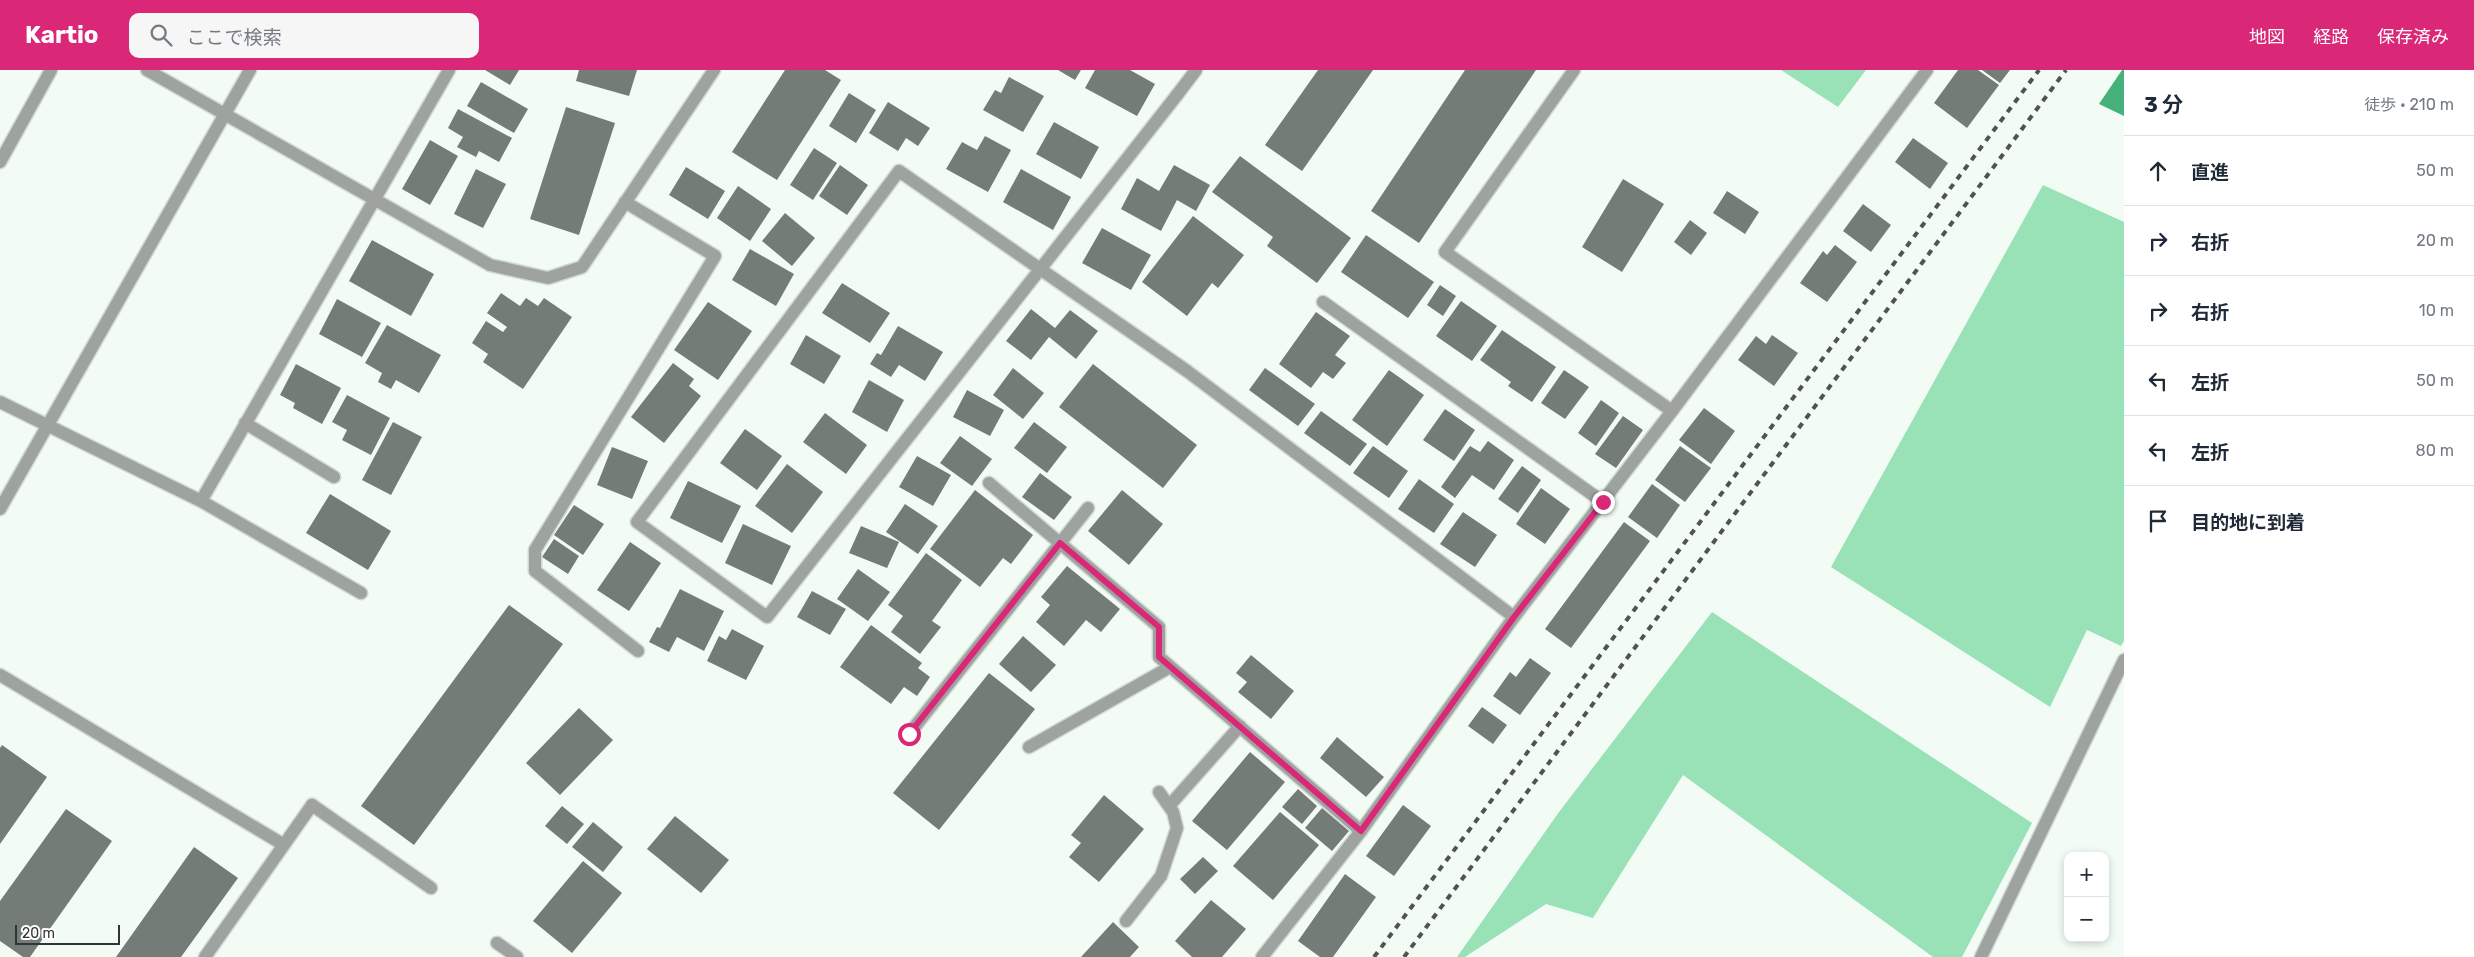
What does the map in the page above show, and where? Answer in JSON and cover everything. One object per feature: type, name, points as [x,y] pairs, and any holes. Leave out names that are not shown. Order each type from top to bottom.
[{"type":"street","points":[[0,162],[51,70]]},
{"type":"street","points":[[147,70],[373,200],[490,264],[548,278],[582,268],[714,70]]},
{"type":"street","points":[[0,508],[250,70]]},
{"type":"street","points":[[201,501],[448,70]]},
{"type":"street","points":[[1196,70],[1040,268],[767,617],[637,522],[898,171],[1040,268],[1187,371],[1514,617]]},
{"type":"street","points":[[1574,70],[1446,252],[1672,411]]},
{"type":"street","points":[[1262,957],[1361,831],[1514,617],[1672,411],[1927,70]]},
{"type":"street","points":[[625,202],[715,256],[536,550],[536,571],[638,651]]},
{"type":"street","points":[[1323,302],[1603,502]]},
{"type":"street","points":[[0,402],[201,501],[361,593]]},
{"type":"street","points":[[245,424],[334,477]]},
{"type":"street","points":[[989,483],[1159,627],[1159,657],[1361,831]]},
{"type":"street","points":[[909,734],[1088,508]]},
{"type":"street","points":[[1981,957],[2124,660]]},
{"type":"street","points":[[1028,747],[1170,666]]},
{"type":"street","points":[[0,675],[284,845]]},
{"type":"street","points":[[1169,806],[1240,726]]},
{"type":"street","points":[[1126,921],[1161,876],[1176,828],[1173,812],[1159,792]]},
{"type":"street","points":[[205,957],[312,805],[431,888]]},
{"type":"street","points":[[497,943],[517,957]]},
{"type":"shaded area","points":[[1781,70],[1866,70],[1838,107]]},
{"type":"shaded area","points":[[2122,70],[2124,70],[2124,116],[2099,104]]},
{"type":"shaded area","points":[[2043,185],[2124,222],[2124,641],[2121,646],[2087,630],[2050,707],[1831,567]]},
{"type":"shaded area","points":[[1712,612],[2032,823],[1962,957],[1933,957],[1683,775],[1593,918],[1546,904],[1465,957],[1457,957],[1559,812]]},
{"type":"building","points":[[485,70],[519,70],[510,85]]},
{"type":"building","points":[[579,70],[637,70],[629,96],[576,81]]},
{"type":"building","points":[[785,70],[825,70],[841,80],[777,180],[732,152]]},
{"type":"building","points":[[1058,70],[1081,70],[1075,80]]},
{"type":"building","points":[[1095,70],[1130,70],[1155,84],[1137,116],[1085,88]]},
{"type":"building","points":[[1318,70],[1373,70],[1302,171],[1265,145]]},
{"type":"building","points":[[1465,70],[1536,70],[1419,243],[1371,211]]},
{"type":"building","points":[[1958,70],[1978,70],[1999,85],[1967,128],[1934,103]]},
{"type":"building","points":[[1982,70],[2010,70],[2000,83]]},
{"type":"building","points":[[1009,77],[1044,96],[1023,132],[983,110],[995,90],[1001,93]]},
{"type":"building","points":[[481,82],[528,109],[514,133],[467,106]]},
{"type":"building","points":[[849,93],[876,110],[856,143],[829,126]]},
{"type":"building","points":[[888,102],[930,128],[918,146],[906,138],[898,151],[869,133]]},
{"type":"building","points":[[566,107],[615,123],[579,235],[530,219]]},
{"type":"building","points":[[458,109],[512,138],[499,162],[479,151],[476,157],[457,147],[463,137],[448,128]]},
{"type":"building","points":[[1054,122],[1099,147],[1081,179],[1036,154]]},
{"type":"building","points":[[985,136],[1011,150],[988,192],[946,169],[962,142],[977,150]]},
{"type":"building","points":[[1913,138],[1948,163],[1930,189],[1895,162]]},
{"type":"building","points":[[430,140],[458,156],[430,205],[402,189]]},
{"type":"building","points":[[814,148],[837,163],[813,200],[790,185]]},
{"type":"building","points":[[1240,156],[1351,238],[1317,283],[1267,246],[1273,237],[1212,192]]},
{"type":"building","points":[[840,165],[868,185],[847,215],[819,196]]},
{"type":"building","points":[[1174,165],[1210,185],[1196,211],[1177,200],[1161,231],[1121,209],[1137,178],[1159,191]]},
{"type":"building","points":[[686,167],[725,191],[708,219],[669,195]]},
{"type":"building","points":[[476,169],[506,184],[483,228],[454,214]]},
{"type":"building","points":[[1021,169],[1071,197],[1053,230],[1003,202]]},
{"type":"building","points":[[1623,179],[1664,204],[1622,272],[1582,247]]},
{"type":"building","points":[[738,186],[771,209],[750,241],[717,218]]},
{"type":"building","points":[[1727,191],[1759,212],[1745,234],[1713,213]]},
{"type":"building","points":[[1863,204],[1891,225],[1871,252],[1843,231]]},
{"type":"building","points":[[785,213],[815,238],[792,266],[762,241]]},
{"type":"building","points":[[1193,216],[1244,255],[1218,288],[1212,283],[1187,316],[1142,282]]},
{"type":"building","points":[[1690,220],[1707,233],[1691,255],[1674,242]]},
{"type":"building","points":[[1102,228],[1151,255],[1131,290],[1082,263]]},
{"type":"building","points":[[1366,235],[1434,282],[1408,318],[1341,272]]},
{"type":"building","points":[[372,240],[434,274],[411,316],[349,281]]},
{"type":"building","points":[[1835,245],[1857,262],[1827,302],[1800,283],[1823,251],[1827,255]]},
{"type":"building","points":[[750,249],[794,274],[776,306],[732,280]]},
{"type":"building","points":[[842,283],[890,313],[870,343],[822,313]]},
{"type":"building","points":[[1440,285],[1456,296],[1443,316],[1427,305]]},
{"type":"building","points":[[501,293],[520,306],[526,298],[538,306],[544,298],[572,317],[523,389],[483,362],[488,354],[472,343],[486,321],[503,332],[507,327],[487,313]]},
{"type":"building","points":[[337,299],[381,323],[362,357],[319,334]]},
{"type":"building","points":[[1461,301],[1497,326],[1472,361],[1436,336]]},
{"type":"building","points":[[708,302],[752,331],[718,380],[674,350]]},
{"type":"building","points":[[1031,309],[1055,328],[1070,310],[1098,331],[1076,359],[1049,337],[1031,360],[1006,341]]},
{"type":"building","points":[[1316,312],[1350,336],[1335,355],[1346,363],[1333,379],[1323,372],[1311,388],[1279,364]]},
{"type":"building","points":[[387,325],[441,355],[419,393],[396,380],[391,389],[378,382],[382,373],[365,363]]},
{"type":"building","points":[[898,326],[943,352],[925,381],[899,365],[891,377],[870,364],[877,353],[881,355]]},
{"type":"building","points":[[1502,330],[1556,367],[1532,402],[1508,386],[1511,382],[1480,360]]},
{"type":"building","points":[[806,335],[841,356],[824,384],[790,364]]},
{"type":"building","points":[[1772,335],[1798,353],[1774,386],[1738,360],[1756,336],[1766,344]]},
{"type":"building","points":[[673,363],[694,379],[689,386],[701,396],[664,443],[631,417]]},
{"type":"building","points":[[296,364],[341,388],[322,424],[293,408],[295,403],[280,395]]},
{"type":"building","points":[[1093,364],[1197,445],[1163,488],[1059,407]]},
{"type":"building","points":[[1013,368],[1044,393],[1023,419],[993,395]]},
{"type":"building","points":[[1265,368],[1315,404],[1298,426],[1249,390]]},
{"type":"building","points":[[1389,370],[1424,395],[1387,446],[1352,420]]},
{"type":"building","points":[[1564,370],[1589,387],[1565,419],[1541,403]]},
{"type":"building","points":[[869,380],[904,400],[887,432],[852,412]]},
{"type":"building","points":[[967,390],[1004,410],[990,436],[953,417]]},
{"type":"building","points":[[347,395],[390,418],[371,455],[342,440],[347,430],[332,422]]},
{"type":"building","points":[[1601,400],[1619,413],[1596,446],[1578,433]]},
{"type":"building","points":[[1704,408],[1735,431],[1711,464],[1679,440]]},
{"type":"building","points":[[1445,409],[1475,430],[1454,461],[1423,440]]},
{"type":"building","points":[[1321,411],[1367,444],[1350,466],[1304,433]]},
{"type":"building","points":[[825,413],[867,445],[846,474],[803,442]]},
{"type":"building","points":[[1623,416],[1643,430],[1616,468],[1595,454]]},
{"type":"building","points":[[393,422],[422,437],[391,495],[362,480]]},
{"type":"building","points":[[1034,422],[1067,447],[1047,473],[1014,448]]},
{"type":"building","points":[[745,429],[782,456],[757,490],[720,463]]},
{"type":"building","points":[[960,436],[992,459],[972,486],[940,463]]},
{"type":"building","points":[[1488,441],[1514,460],[1494,490],[1472,475],[1455,498],[1441,487],[1470,446],[1480,452]]},
{"type":"building","points":[[1373,446],[1408,471],[1389,498],[1353,473]]},
{"type":"building","points":[[1680,446],[1711,468],[1685,502],[1655,480]]},
{"type":"building","points":[[612,447],[648,461],[632,499],[597,485]]},
{"type":"building","points":[[917,456],[951,475],[933,506],[899,487]]},
{"type":"building","points":[[787,464],[823,492],[792,533],[755,506]]},
{"type":"building","points":[[1522,466],[1541,480],[1518,513],[1498,499]]},
{"type":"building","points":[[1040,473],[1072,497],[1054,520],[1022,497]]},
{"type":"building","points":[[1419,479],[1454,504],[1434,533],[1398,509]]},
{"type":"building","points":[[688,481],[741,506],[722,543],[670,518]]},
{"type":"building","points":[[1652,484],[1680,505],[1657,538],[1628,517]]},
{"type":"building","points":[[1541,488],[1570,509],[1545,544],[1516,524]]},
{"type":"building","points":[[975,490],[1033,535],[1011,564],[1003,558],[980,587],[930,549]]},
{"type":"building","points":[[1122,490],[1163,524],[1129,565],[1088,531]]},
{"type":"building","points":[[330,494],[391,531],[368,570],[306,533]]},
{"type":"building","points":[[905,504],[938,526],[918,554],[886,532]]},
{"type":"building","points":[[574,505],[604,524],[583,555],[554,535]]},
{"type":"building","points":[[1463,512],[1497,535],[1475,567],[1440,544]]},
{"type":"building","points":[[1624,522],[1650,541],[1571,648],[1545,629]]},
{"type":"building","points":[[743,524],[791,546],[772,585],[725,563]]},
{"type":"building","points":[[861,526],[899,542],[887,568],[849,553]]},
{"type":"building","points":[[554,539],[579,556],[568,574],[542,557]]},
{"type":"building","points":[[630,542],[661,563],[629,611],[597,590]]},
{"type":"building","points":[[926,553],[962,580],[932,621],[941,627],[920,654],[891,632],[903,616],[888,605]]},
{"type":"building","points":[[1067,566],[1120,609],[1101,632],[1086,620],[1064,646],[1036,622],[1050,605],[1041,597]]},
{"type":"building","points":[[858,569],[890,592],[868,621],[837,599]]},
{"type":"building","points":[[680,589],[724,611],[704,651],[677,637],[669,652],[649,642],[657,627],[660,628]]},
{"type":"building","points":[[812,591],[846,609],[830,635],[797,617]]},
{"type":"building","points":[[509,605],[563,644],[414,845],[361,806]]},
{"type":"building","points":[[871,625],[922,663],[918,668],[930,677],[917,696],[904,687],[891,704],[840,667]]},
{"type":"building","points":[[732,629],[764,646],[746,680],[707,661],[719,636],[726,640]]},
{"type":"building","points":[[1023,636],[1056,665],[1031,692],[999,664]]},
{"type":"building","points":[[1251,655],[1294,691],[1271,719],[1238,692],[1247,682],[1236,673]]},
{"type":"building","points":[[1530,658],[1551,673],[1520,715],[1493,696],[1510,672],[1516,677]]},
{"type":"building","points":[[989,673],[1035,709],[939,830],[893,793]]},
{"type":"building","points":[[1482,707],[1507,725],[1493,744],[1468,726]]},
{"type":"building","points":[[579,708],[613,740],[560,795],[526,763]]},
{"type":"building","points":[[1337,737],[1384,777],[1366,797],[1320,758]]},
{"type":"building","points":[[2,745],[47,777],[0,844],[0,748]]},
{"type":"building","points":[[1250,752],[1285,782],[1227,850],[1192,821]]},
{"type":"building","points":[[1298,789],[1317,806],[1302,824],[1282,807]]},
{"type":"building","points":[[1104,795],[1144,829],[1099,882],[1069,857],[1081,843],[1071,835]]},
{"type":"building","points":[[1403,805],[1431,826],[1394,876],[1366,856]]},
{"type":"building","points":[[562,806],[584,824],[567,844],[545,826]]},
{"type":"building","points":[[1322,808],[1349,831],[1332,851],[1305,828]]},
{"type":"building","points":[[66,809],[112,841],[30,957],[23,957],[0,941],[0,901]]},
{"type":"building","points":[[1280,812],[1319,845],[1273,900],[1233,866]]},
{"type":"building","points":[[675,816],[729,860],[701,893],[647,849]]},
{"type":"building","points":[[593,822],[623,847],[603,872],[572,847]]},
{"type":"building","points":[[194,847],[238,878],[181,957],[116,957]]},
{"type":"building","points":[[1203,857],[1218,871],[1195,894],[1180,879]]},
{"type":"building","points":[[583,861],[622,893],[572,953],[533,921]]},
{"type":"building","points":[[1345,874],[1376,897],[1333,957],[1320,957],[1298,941]]},
{"type":"building","points":[[1211,900],[1246,929],[1222,957],[1192,957],[1175,941]]},
{"type":"building","points":[[1113,922],[1139,947],[1130,957],[1081,957]]},
{"type":"railway","points":[[1374,957],[2039,70]]},
{"type":"railway","points":[[1404,957],[2066,70]]},
{"type":"route","points":[[909,734],[1060,543],[1159,627],[1159,657],[1361,831],[1514,617],[1603,502]]}]
